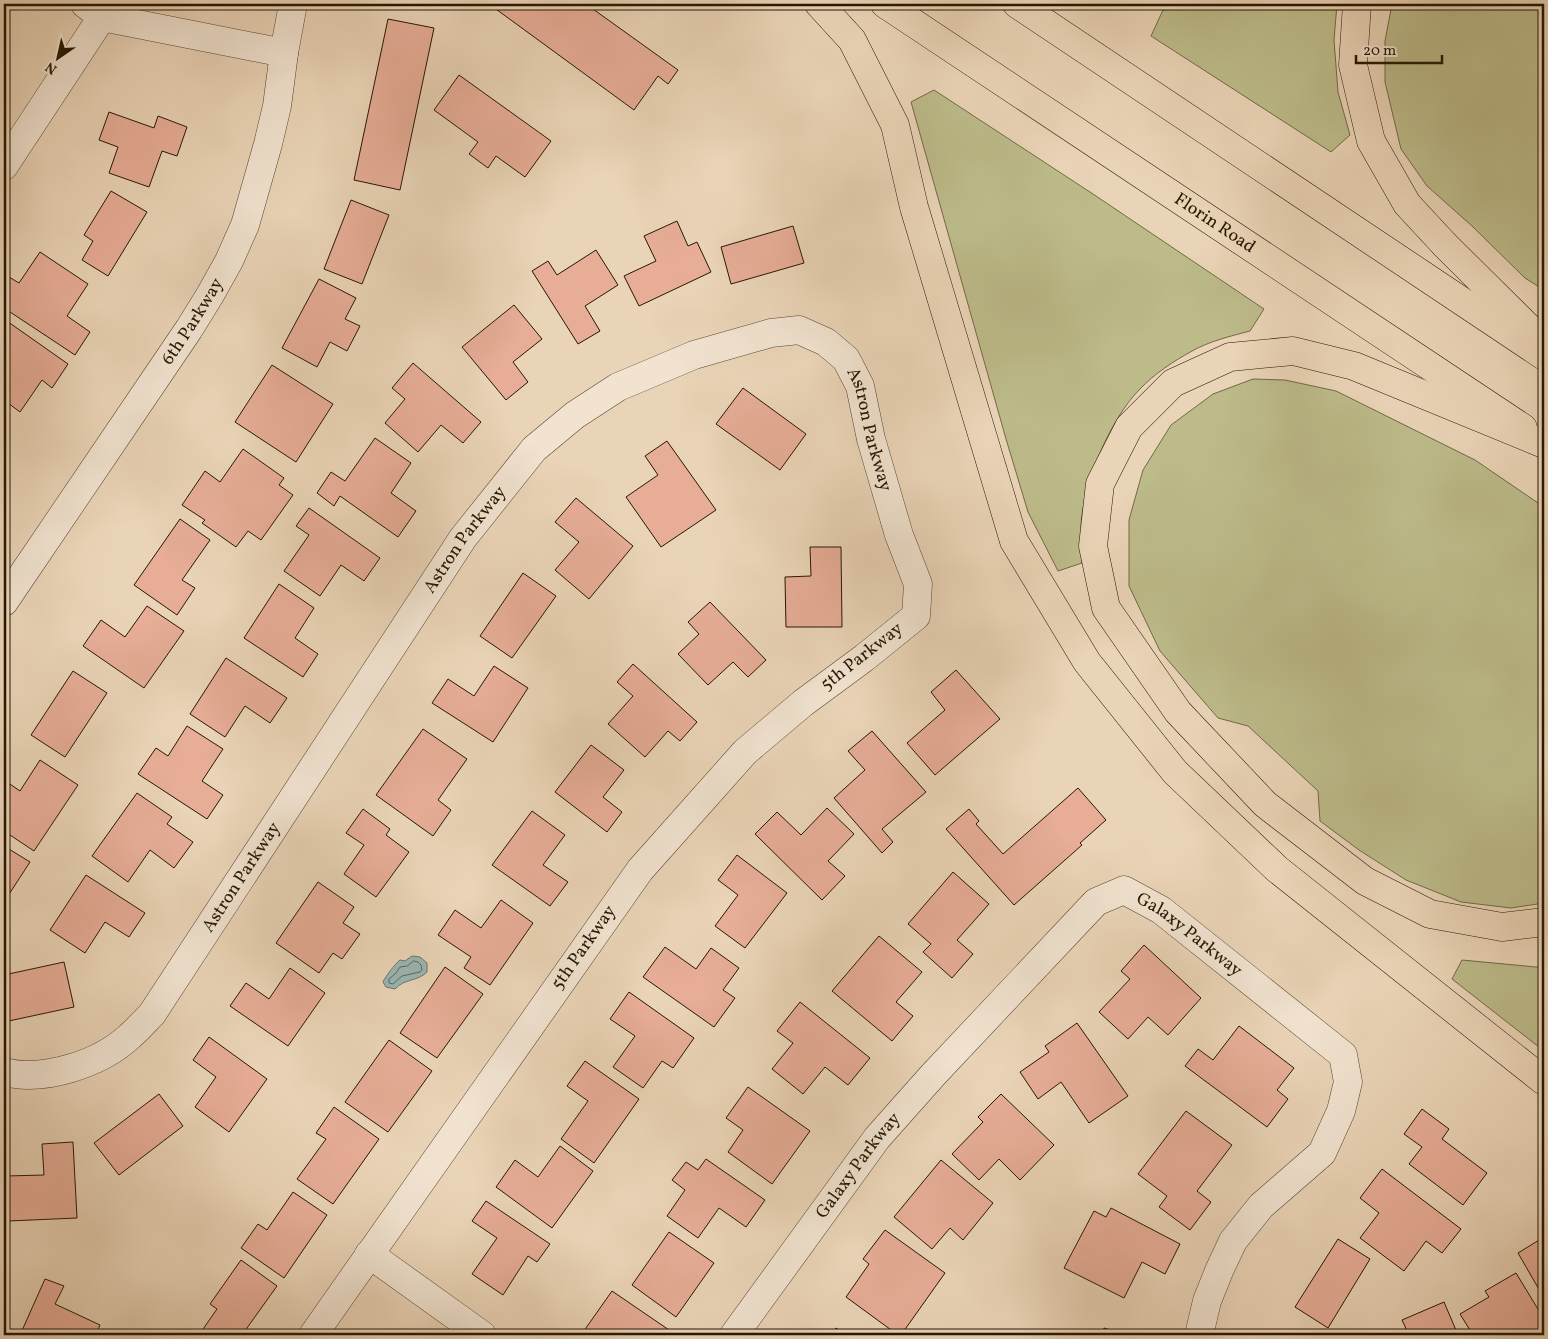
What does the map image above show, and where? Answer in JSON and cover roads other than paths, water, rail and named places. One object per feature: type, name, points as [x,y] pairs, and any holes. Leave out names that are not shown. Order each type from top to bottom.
[{"type":"main road","points":[[818,4],[852,40],[895,125],[914,207],[1014,541],[1087,662],[1175,772],[1277,869],[1544,1081]]},
{"type":"main road","name":"Florin Road","points":[[885,4],[1544,443]]},
{"type":"main road","points":[[1017,4],[1544,356]]},
{"type":"main road","points":[[1357,4],[1353,65],[1371,141],[1407,204],[1445,245],[1544,343]]},
{"type":"main road","points":[[1544,443],[1354,366],[1293,351],[1230,357],[1173,383],[1129,427],[1100,484],[1093,546],[1106,608],[1178,712],[1265,804],[1365,881],[1430,914],[1502,927],[1544,922]]},
{"type":"street","name":"6th Parkway","points":[[4,602],[189,329],[229,261],[245,225],[268,144],[277,106],[293,4]]},
{"type":"street","points":[[4,166],[93,10],[284,53]]},
{"type":"street","name":"Astron Parkway","points":[[4,1072],[42,1073],[74,1068],[104,1055],[130,1037],[152,1014],[463,538],[534,449],[575,415],[618,386],[694,355],[771,334],[799,330],[826,342],[846,359],[860,386],[871,439],[899,535],[918,584],[916,616]]},
{"type":"street","name":"5th Parkway","points":[[313,1335],[640,870],[745,752],[803,703],[864,658],[916,616]]},
{"type":"street","name":"Galaxy Parkway","points":[[734,1335],[884,1130],[933,1075],[1096,902],[1124,890],[1160,910],[1342,1055],[1348,1082],[1341,1110],[1322,1153],[1261,1206],[1233,1241],[1218,1270],[1207,1300],[1199,1335]]},
{"type":"street","points":[[369,1254],[482,1335]]},
{"type":"water","points":[[412,956],[420,957],[427,963],[427,972],[403,983],[395,989],[386,987],[383,982],[393,967],[400,960],[405,961]]}]
